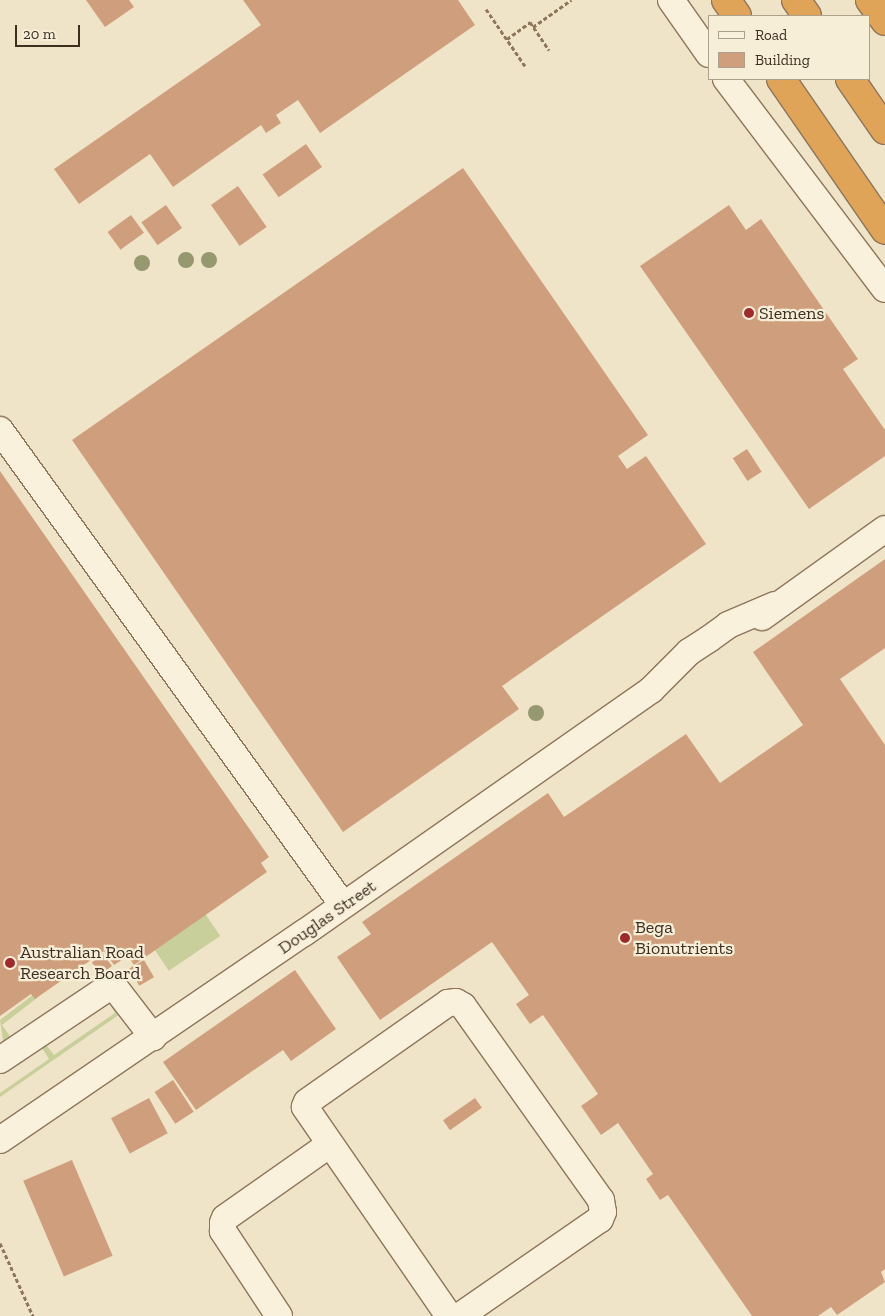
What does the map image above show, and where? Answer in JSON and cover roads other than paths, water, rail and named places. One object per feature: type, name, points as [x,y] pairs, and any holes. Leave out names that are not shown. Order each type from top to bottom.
[{"type":"highway","points":[[726,0],[737,15]]},
{"type":"highway","points":[[796,0],[806,15]]},
{"type":"highway","points":[[870,0],[885,21]]},
{"type":"highway","points":[[783,80],[885,209]]},
{"type":"highway","points":[[783,80],[885,230]]},
{"type":"highway","points":[[851,80],[885,130]]},
{"type":"street","points":[[671,0],[708,53]]},
{"type":"street","points":[[727,80],[885,289]]},
{"type":"street","points":[[0,430],[344,905]]},
{"type":"street","name":"Douglas Street","points":[[0,1140],[344,905],[651,690],[689,652],[728,626],[775,605],[885,529]]},
{"type":"street","points":[[0,1060],[109,988],[116,989],[153,1037]]},
{"type":"street","points":[[449,1316],[308,1114],[307,1102],[448,1003],[463,1006],[600,1200],[603,1212],[600,1219],[460,1316]]},
{"type":"street","points":[[279,1316],[242,1261],[224,1231],[223,1223],[225,1218],[329,1145]]},
{"type":"place","name":"Siemens","points":[[749,313]]},
{"type":"place","name":"Bega Bionutrients","points":[[625,938]]},
{"type":"place","name":"Australian Road Research Board","points":[[10,963]]}]
